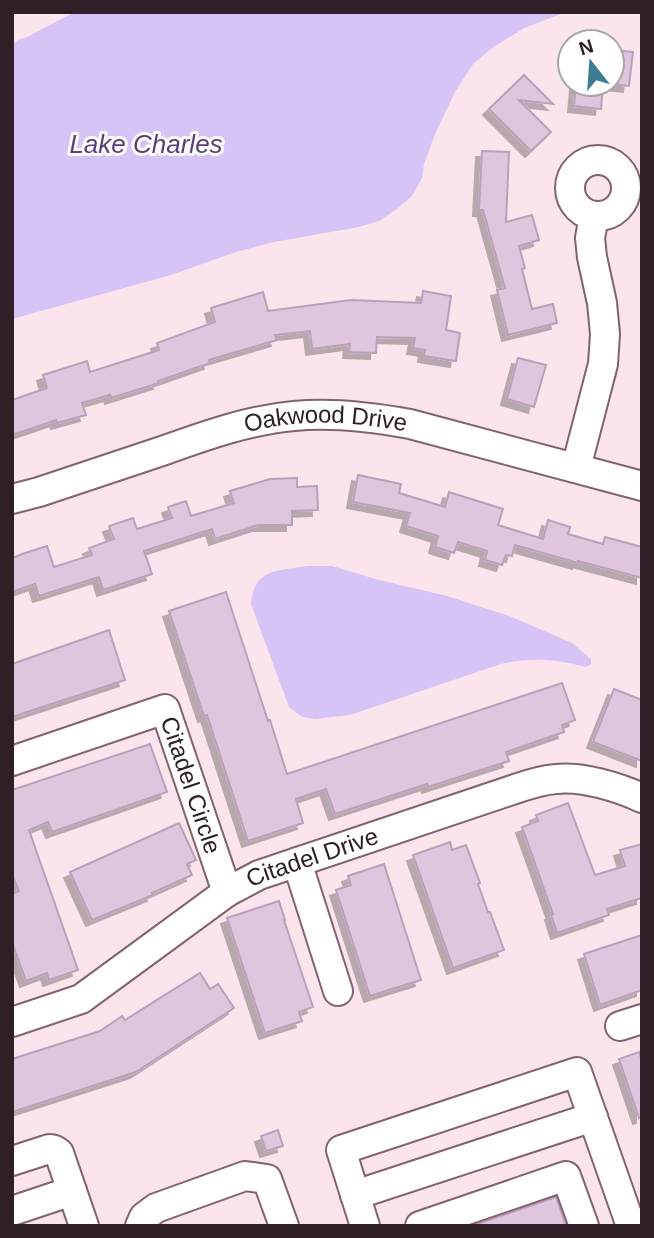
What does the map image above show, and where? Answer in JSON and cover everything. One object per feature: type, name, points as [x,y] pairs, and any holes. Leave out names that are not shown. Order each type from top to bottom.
[{"type":"street","points":[[576,468],[603,364],[605,334],[602,303],[590,238],[594,216]]},
{"type":"street","name":"Oakwood Drive","points":[[12,499],[262,420],[296,415],[339,414],[410,425],[642,486]]},
{"type":"street","name":"Citadel Circle","points":[[12,761],[165,709],[227,892]]},
{"type":"street","name":"Citadel Drive","points":[[12,1022],[81,999],[227,892],[259,875],[518,788],[558,779],[597,783],[642,798]]},
{"type":"street","points":[[297,862],[338,991]]},
{"type":"street","points":[[365,1226],[341,1150],[577,1072],[631,1226]]},
{"type":"street","points":[[355,1195],[593,1117]]},
{"type":"street","points":[[12,1160],[46,1150],[56,1150],[84,1226]]},
{"type":"street","points":[[420,1226],[608,1161]]},
{"type":"street","points":[[141,1226],[144,1217],[156,1208],[245,1176],[267,1179],[284,1226]]},
{"type":"street","points":[[566,1176],[584,1226]]},
{"type":"street","points":[[12,1211],[72,1191]]},
{"type":"water","name":"Lake Charles","points":[[75,12],[566,12],[524,28],[492,48],[473,64],[455,92],[435,134],[422,178],[412,196],[379,221],[236,252],[171,275],[12,319],[12,45]]},
{"type":"water","points":[[307,566],[332,566],[447,596],[512,617],[572,643],[591,659],[591,664],[586,667],[565,662],[522,660],[501,664],[350,715],[315,719],[302,717],[289,707],[251,604],[253,592],[262,577],[277,571]]},
{"type":"building","points":[[626,51],[633,52],[629,86],[626,86]]},
{"type":"building","points":[[524,75],[553,104],[519,100],[551,132],[531,151],[489,109]]},
{"type":"building","points":[[575,98],[602,98],[601,109],[574,106]]},
{"type":"building","points":[[482,151],[509,152],[506,222],[532,215],[539,240],[519,246],[525,268],[522,269],[532,309],[553,304],[557,323],[508,335],[497,290],[505,288],[483,210],[479,210]]},
{"type":"building","points":[[423,291],[451,296],[446,330],[460,333],[456,361],[424,356],[425,350],[413,348],[415,338],[377,337],[376,353],[349,352],[350,344],[312,349],[310,331],[275,335],[277,340],[209,360],[210,363],[158,381],[159,383],[111,398],[110,395],[82,403],[86,415],[57,423],[56,420],[12,435],[12,400],[47,388],[43,375],[87,361],[90,372],[159,350],[157,343],[215,322],[211,308],[263,292],[268,311],[351,300],[421,303]]},
{"type":"building","points":[[518,358],[546,365],[534,407],[507,399]]},
{"type":"building","points":[[358,475],[401,484],[399,493],[445,507],[449,492],[503,509],[498,525],[543,539],[548,520],[570,527],[568,534],[603,544],[605,537],[642,547],[642,578],[515,545],[512,556],[506,555],[502,565],[485,560],[487,551],[458,542],[454,553],[435,547],[438,536],[406,526],[410,513],[353,502]]},
{"type":"building","points":[[297,478],[297,487],[317,486],[318,510],[292,511],[292,525],[258,525],[215,539],[212,529],[144,551],[152,574],[103,590],[99,577],[39,596],[35,584],[12,592],[12,558],[47,546],[54,567],[92,555],[89,548],[114,539],[109,526],[133,518],[137,529],[172,518],[168,507],[186,501],[191,516],[234,503],[230,491],[270,479]]},
{"type":"building","points":[[226,592],[287,774],[562,683],[575,720],[562,725],[564,732],[506,752],[509,761],[335,814],[326,789],[296,799],[303,823],[248,841],[207,715],[204,716],[169,611]]},
{"type":"building","points":[[109,630],[125,680],[12,717],[12,664]]},
{"type":"building","points":[[614,689],[642,700],[642,761],[593,742]]},
{"type":"building","points":[[150,744],[167,792],[52,832],[48,822],[29,830],[78,970],[49,980],[47,973],[26,981],[12,942],[12,894],[19,891],[12,875],[12,790]]},
{"type":"building","points":[[568,803],[595,875],[625,866],[620,850],[642,844],[642,898],[607,909],[609,915],[557,933],[553,914],[522,827],[538,821],[536,815]]},
{"type":"building","points":[[179,823],[196,860],[187,864],[192,875],[152,893],[153,895],[92,920],[70,872]]},
{"type":"building","points":[[450,842],[452,850],[466,845],[488,912],[504,950],[453,968],[413,855]]},
{"type":"building","points":[[384,864],[421,980],[370,996],[336,890],[351,885],[348,876]]},
{"type":"building","points":[[279,901],[313,1007],[299,1012],[302,1021],[265,1033],[227,918]]},
{"type":"building","points":[[642,935],[642,990],[600,1005],[584,954]]},
{"type":"building","points":[[200,973],[210,989],[218,984],[234,1008],[136,1072],[12,1112],[12,1059],[100,1031],[122,1016],[125,1020]]},
{"type":"building","points":[[639,1052],[642,1061],[642,1117],[639,1118],[619,1059]]},
{"type":"building","points":[[278,1130],[283,1146],[266,1151],[261,1136]]},
{"type":"building","points":[[556,1197],[566,1226],[477,1226],[477,1224]]}]
